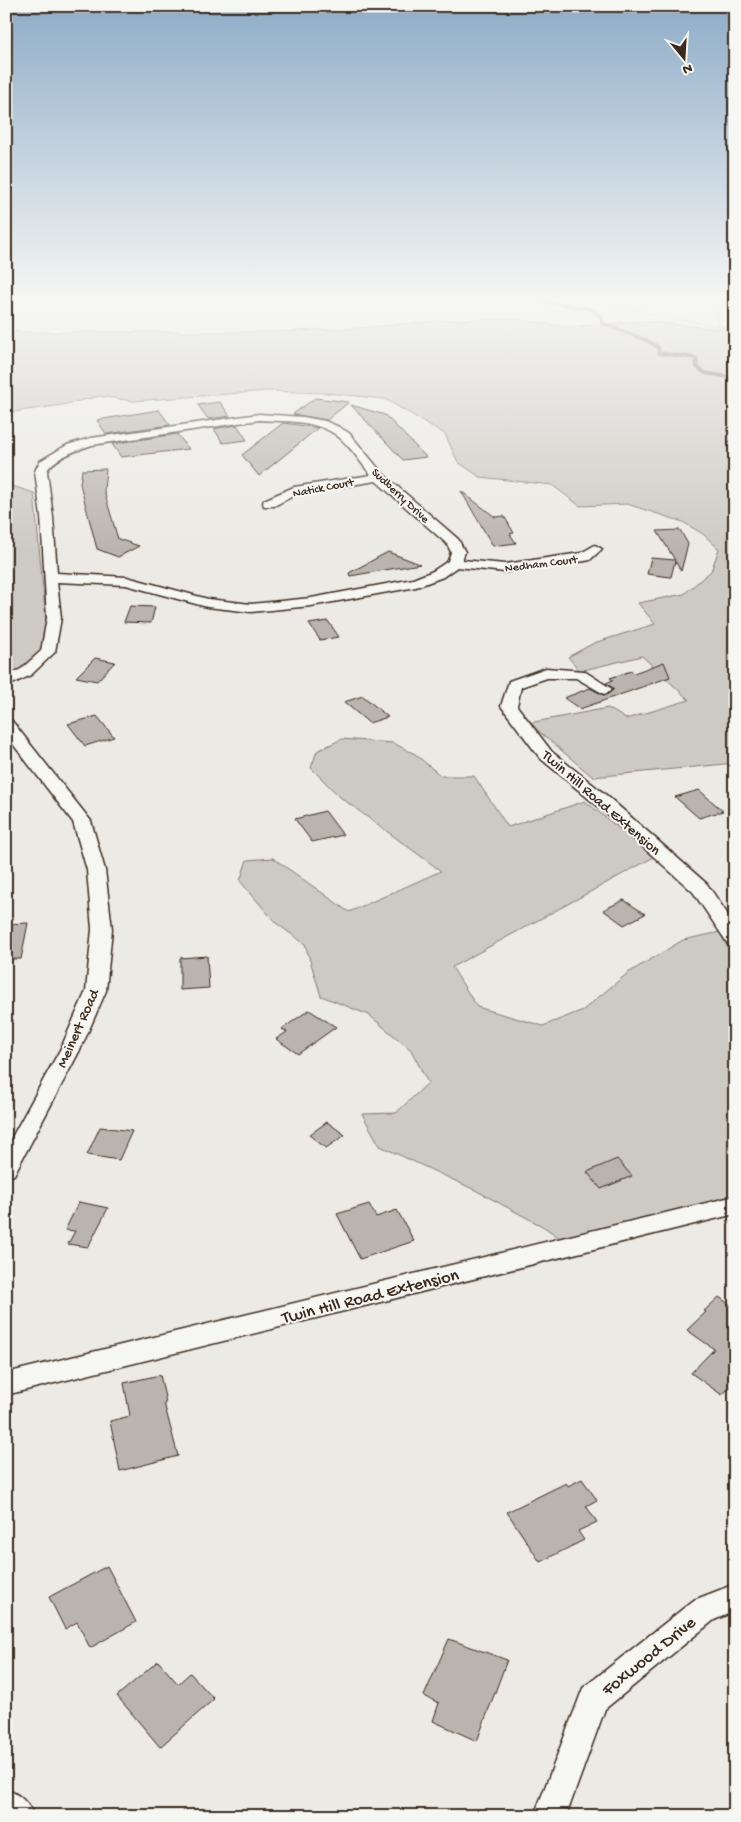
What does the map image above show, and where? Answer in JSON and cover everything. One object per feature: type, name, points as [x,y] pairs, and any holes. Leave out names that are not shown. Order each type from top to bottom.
[{"type":"street","name":"Sudberry Drive","points":[[6,682],[26,672],[48,652],[54,618],[47,517],[41,471],[44,464],[71,448],[84,444],[111,438],[259,417],[281,417],[321,423],[345,436],[379,477],[453,542],[458,552],[454,563]]},
{"type":"street","name":"Natick Court","points":[[269,503],[294,492],[379,477]]},
{"type":"street","name":"Nedham Court","points":[[454,563],[505,568],[585,557],[594,549]]},
{"type":"street","points":[[50,577],[127,581],[207,603],[251,608],[311,602],[416,583],[438,574],[454,563]]},
{"type":"street","name":"Twin Hill Road Extension","points":[[604,689],[579,674],[546,673],[514,684],[509,706],[546,754],[700,888],[735,940]]},
{"type":"street","name":"Meinert Road","points":[[6,724],[82,821],[96,870],[102,929],[96,991],[71,1048],[6,1169]]},
{"type":"street","name":"Twin Hill Road Extension","points":[[6,1384],[735,1205]]},
{"type":"street","name":"Foxwood Drive","points":[[550,1816],[594,1700],[704,1610],[735,1596]]},
{"type":"street","points":[[6,1805],[18,1816]]},
{"type":"shaded area","points":[[6,382],[735,382],[735,763],[593,777],[529,723],[608,708],[626,719],[689,700],[642,656],[580,671],[568,657],[594,643],[655,624],[638,603],[684,594],[711,571],[719,549],[703,534],[683,522],[627,504],[580,506],[552,485],[480,477],[458,462],[445,434],[385,399],[327,393],[268,391],[133,401],[100,396],[62,405],[6,413]]},
{"type":"shaded area","points":[[6,484],[34,493],[46,621],[40,654],[20,670],[6,674],[6,660],[12,658],[12,646],[6,628]]},
{"type":"shaded area","points":[[342,739],[393,743],[415,754],[441,776],[474,776],[508,827],[585,801],[654,857],[452,967],[477,1007],[543,1026],[583,1010],[628,973],[683,940],[720,932],[735,963],[735,1198],[563,1240],[544,1227],[475,1190],[380,1146],[362,1114],[396,1113],[428,1083],[411,1050],[369,1015],[321,996],[305,944],[276,923],[240,881],[247,860],[273,858],[349,912],[441,871],[340,797],[311,768],[317,751]]},
{"type":"building","points":[[315,398],[349,402],[327,420],[293,414]]},
{"type":"building","points":[[220,402],[230,416],[208,419],[198,405]]},
{"type":"building","points":[[351,405],[385,415],[426,457],[403,460]]},
{"type":"building","points":[[159,410],[170,425],[106,434],[97,420]]},
{"type":"building","points":[[283,423],[318,428],[259,476],[242,455]]},
{"type":"building","points":[[237,425],[247,440],[223,443],[214,429]]},
{"type":"building","points":[[177,434],[189,449],[121,457],[112,444]]},
{"type":"building","points":[[106,469],[104,491],[118,539],[139,546],[118,557],[97,549],[80,484],[82,470]]},
{"type":"building","points":[[461,491],[495,517],[504,516],[514,533],[510,534],[516,543],[493,546]]},
{"type":"building","points":[[680,530],[688,544],[681,571],[675,561],[671,577],[647,574],[651,558],[675,560],[657,531]]},
{"type":"building","points":[[388,552],[420,564],[350,576],[349,573]]},
{"type":"building","points":[[130,606],[155,607],[151,623],[124,622]]},
{"type":"building","points":[[328,621],[339,637],[320,640],[309,624]]},
{"type":"building","points":[[95,658],[115,662],[97,681],[76,677]]},
{"type":"building","points":[[664,662],[670,677],[580,709],[564,698],[590,688],[605,696],[614,689],[606,683],[613,680],[610,678],[631,671],[634,673]]},
{"type":"building","points":[[363,696],[388,717],[369,723],[344,702]]},
{"type":"building","points":[[97,716],[114,737],[85,746],[68,724]]},
{"type":"building","points":[[699,790],[723,811],[699,818],[675,797]]},
{"type":"building","points":[[325,811],[343,835],[312,842],[295,819]]},
{"type":"building","points":[[624,900],[645,914],[624,925],[603,910]]},
{"type":"building","points":[[28,923],[21,959],[6,959],[6,924]]},
{"type":"building","points":[[207,956],[209,988],[180,990],[180,958]]},
{"type":"building","points":[[309,1010],[336,1027],[298,1054],[276,1039],[287,1032],[282,1029]]},
{"type":"building","points":[[327,1122],[345,1135],[326,1148],[309,1135]]},
{"type":"building","points":[[100,1127],[132,1131],[119,1160],[87,1155]]},
{"type":"building","points":[[617,1159],[632,1176],[601,1189],[587,1172]]},
{"type":"building","points":[[79,1202],[108,1208],[88,1247],[68,1244],[75,1231],[65,1230]]},
{"type":"building","points":[[369,1204],[376,1217],[397,1210],[414,1241],[360,1259],[337,1214]]},
{"type":"building","points":[[719,1297],[735,1308],[735,1382],[722,1395],[691,1373],[714,1349],[687,1330]]},
{"type":"building","points":[[160,1375],[166,1402],[164,1403],[178,1456],[120,1471],[110,1421],[130,1416],[124,1383]]},
{"type":"building","points":[[582,1479],[597,1500],[586,1506],[597,1522],[578,1531],[584,1540],[540,1562],[507,1512],[566,1483],[568,1486]]},
{"type":"building","points":[[107,1566],[136,1622],[90,1648],[77,1622],[65,1629],[49,1597]]},
{"type":"building","points":[[449,1639],[507,1660],[477,1741],[433,1721],[439,1703],[424,1696]]},
{"type":"building","points":[[158,1661],[178,1684],[190,1673],[214,1699],[160,1747],[117,1696]]}]
